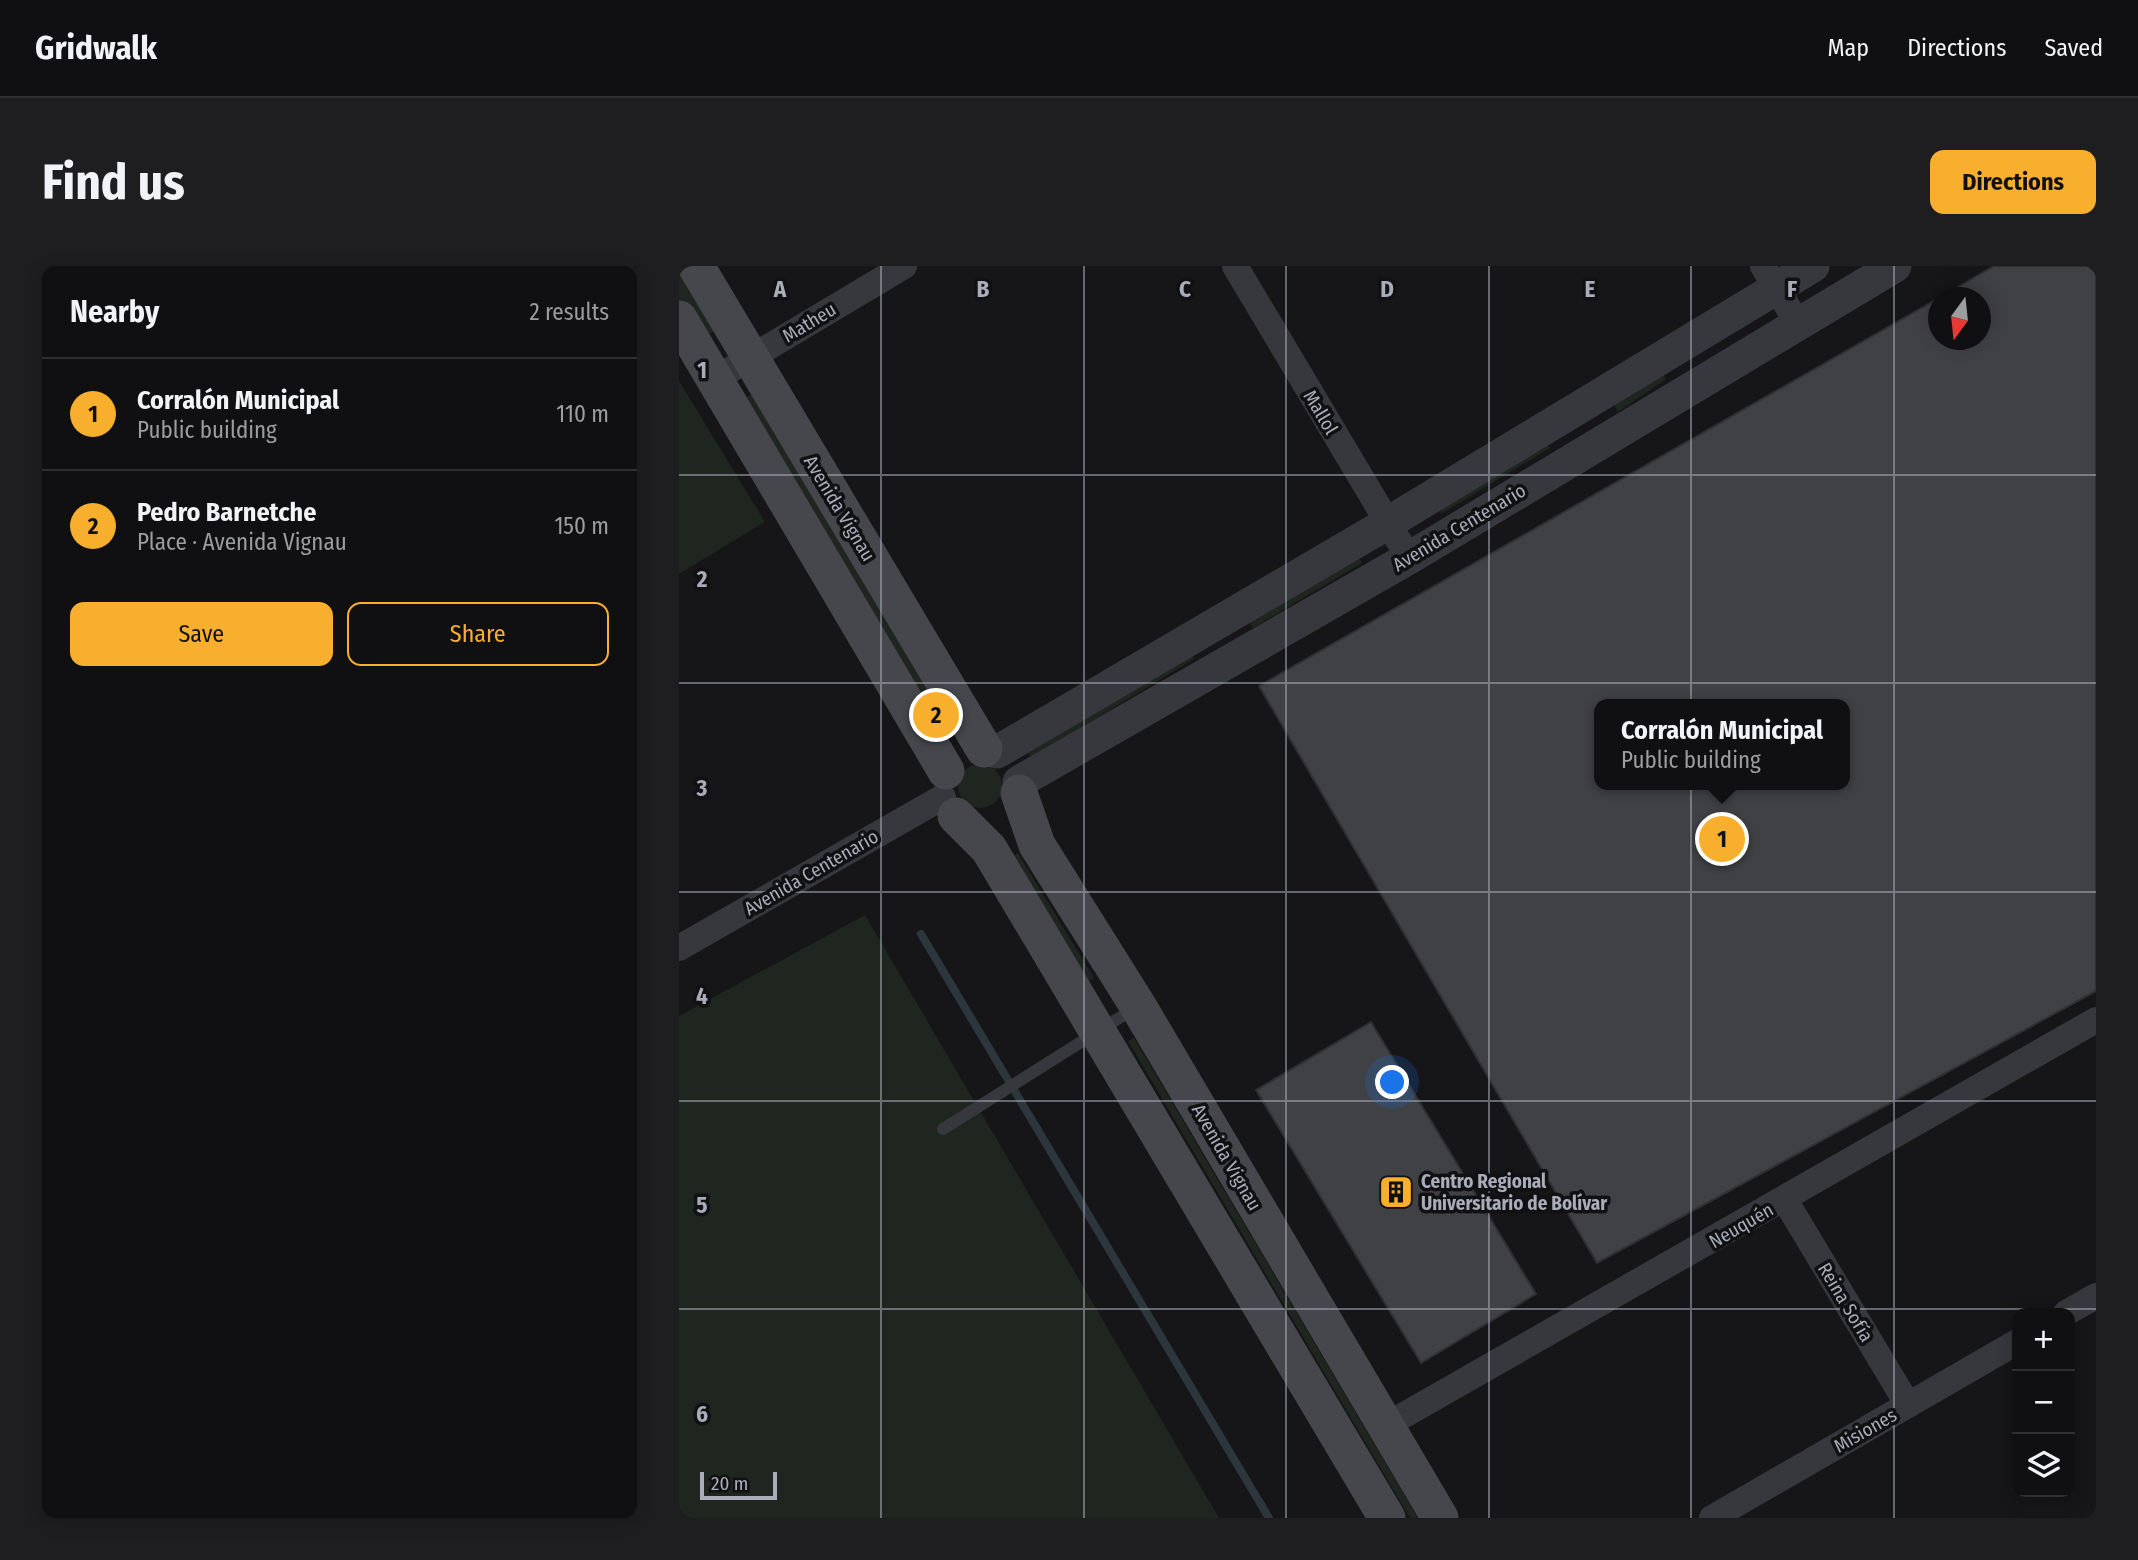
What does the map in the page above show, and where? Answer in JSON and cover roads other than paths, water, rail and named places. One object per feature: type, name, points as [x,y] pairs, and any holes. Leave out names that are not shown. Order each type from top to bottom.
[{"type":"main road","name":"Avenida Vignau","points":[[696,266],[991,751]]},
{"type":"main road","points":[[679,319],[948,794],[989,849],[1387,1518]]},
{"type":"main road","points":[[991,751],[1008,760],[1019,788],[1008,814],[999,821],[977,825],[948,794],[961,754],[991,751]]},
{"type":"main road","name":"Avenida Vignau","points":[[1019,788],[1037,845],[1138,1006],[1440,1518]]},
{"type":"street","name":"Matheu","points":[[715,379],[904,266]]},
{"type":"street","name":"Mallol","points":[[1234,266],[1409,558]]},
{"type":"street","name":"Avenida Centenario","points":[[991,751],[1216,624],[1567,415],[1770,277],[1813,266]]},
{"type":"street","name":"Avenida Centenario","points":[[1019,788],[1895,266]]},
{"type":"street","points":[[1770,277],[1798,324]]},
{"type":"street","points":[[1567,415],[1590,449]]},
{"type":"street","points":[[1216,624],[1235,657]]},
{"type":"street","name":"Avenida Centenario","points":[[679,948],[948,794]]},
{"type":"street","name":"Neuquén","points":[[1385,1426],[2096,1020]]},
{"type":"street","name":"Reina Sofía","points":[[1785,1200],[1907,1405]]},
{"type":"street","points":[[2075,1308],[2096,1296]]},
{"type":"street","name":"Misiones","points":[[1713,1518],[2012,1345]]},
{"type":"lane","points":[[943,1129],[1138,1006]]},
{"type":"waterway","points":[[921,934],[1269,1518]]},
{"type":"place","name":"Pedro Barnetche","points":[[936,715]]},
{"type":"place","name":"Corralón Municipal","points":[[1722,839]]},
{"type":"place","name":"Centro Regional Universitario de Bolívar","points":[[1396,1192]]}]
